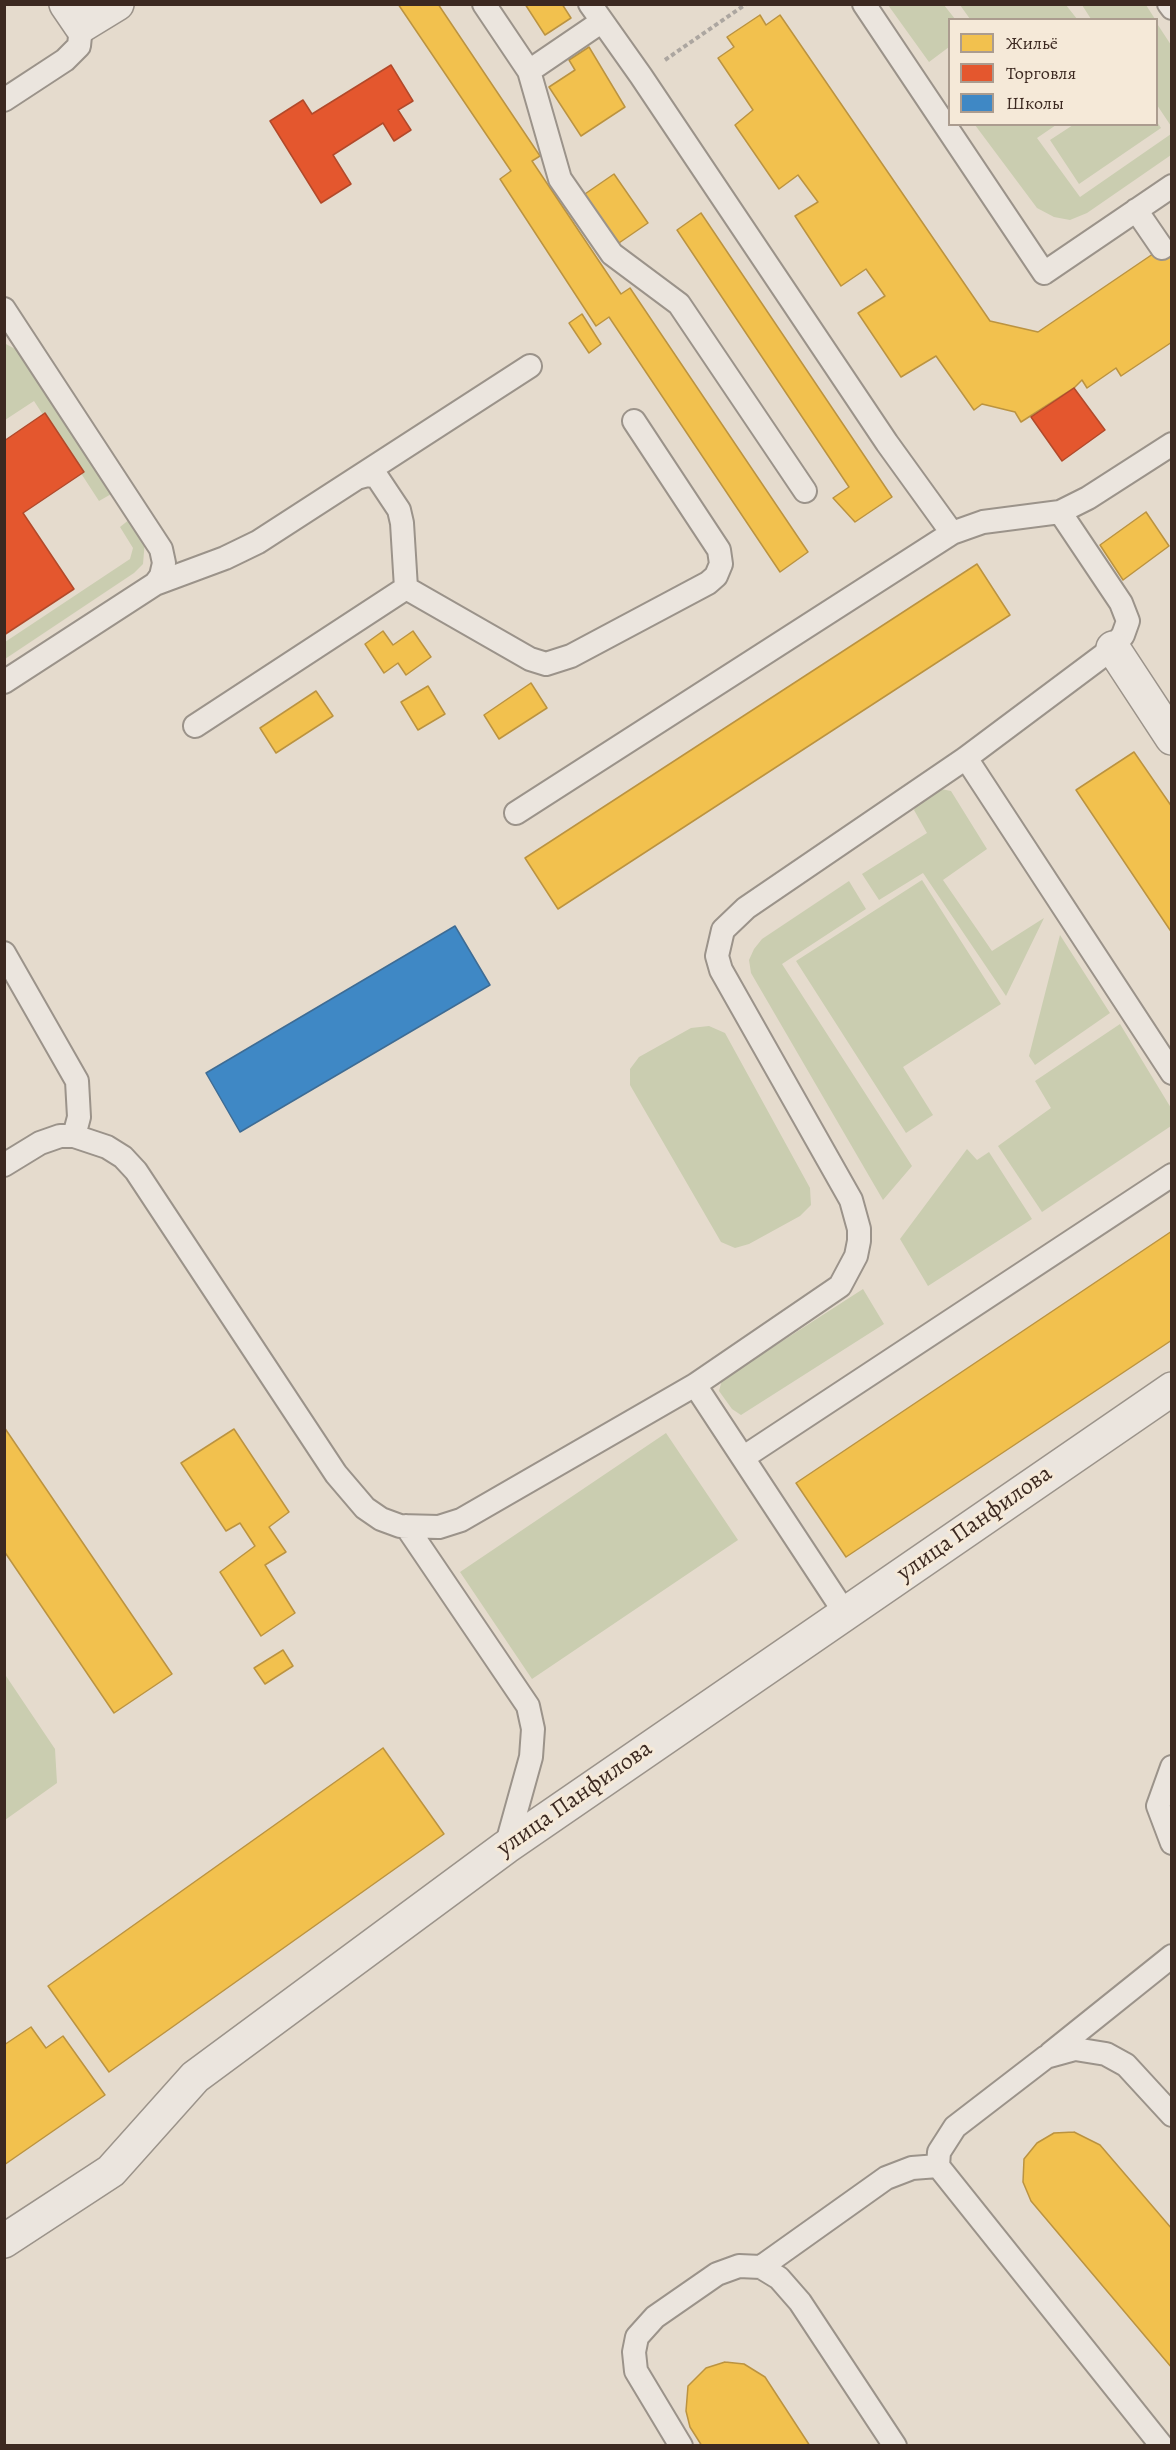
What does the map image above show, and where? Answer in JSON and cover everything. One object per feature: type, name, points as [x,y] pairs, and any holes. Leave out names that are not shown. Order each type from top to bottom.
[{"type":"street","points":[[74,15],[117,4]]},
{"type":"street","points":[[1113,648],[1172,738]]},
{"type":"street","name":"улица Панфилова","points":[[4,2241],[111,2171],[195,2077],[506,1847],[1172,1389]]},
{"type":"lane","points":[[484,4],[529,71],[560,179],[612,255],[679,304],[805,491]]},
{"type":"lane","points":[[864,4],[1044,273],[1172,186]]},
{"type":"lane","points":[[1169,4],[1172,9]]},
{"type":"lane","points":[[529,71],[596,13],[641,76],[887,443],[952,533]]},
{"type":"lane","points":[[4,100],[65,60],[79,45],[74,15]]},
{"type":"lane","points":[[1136,210],[1162,248]]},
{"type":"lane","points":[[4,309],[161,549],[164,563],[161,576],[154,584]]},
{"type":"lane","points":[[4,682],[154,584],[225,558],[258,542],[530,366]]},
{"type":"lane","points":[[406,588],[530,659],[546,664],[571,656],[708,583],[716,576],[721,564],[719,550],[634,421]]},
{"type":"lane","points":[[516,813],[952,533],[983,522],[1060,512],[1088,498],[1172,444]]},
{"type":"lane","points":[[357,478],[368,475],[377,477],[399,510],[403,531],[406,588]]},
{"type":"lane","points":[[4,1165],[40,1143],[60,1136],[74,1136],[106,1147],[123,1157],[136,1171],[351,1494],[381,1519],[406,1526],[439,1527],[461,1520],[695,1385],[840,1286],[856,1256],[859,1242],[859,1229],[851,1200],[721,970],[717,956],[723,930],[746,908],[966,758],[1113,648],[1123,635],[1128,621],[1121,603],[1060,512]]},
{"type":"lane","points":[[195,726],[406,588]]},
{"type":"lane","points":[[966,758],[1172,1073]]},
{"type":"lane","points":[[4,953],[77,1081],[79,1117],[74,1136]]},
{"type":"lane","points":[[744,1457],[1172,1174]]},
{"type":"lane","points":[[695,1385],[845,1613]]},
{"type":"lane","points":[[406,1526],[528,1706],[533,1730],[531,1757],[506,1847]]},
{"type":"lane","points":[[1172,1767],[1158,1806],[1172,1843]]},
{"type":"lane","points":[[1162,2445],[938,2166],[939,2152],[955,2127],[1172,1956]]},
{"type":"lane","points":[[1046,2057],[1075,2049],[1106,2054],[1126,2065],[1172,2115]]},
{"type":"lane","points":[[761,2267],[886,2178],[912,2168],[938,2166]]},
{"type":"lane","points":[[681,2445],[636,2371],[634,2352],[637,2337],[655,2317],[717,2274],[739,2266],[761,2267],[779,2278],[800,2301],[895,2445]]},
{"type":"path","points":[[641,76],[746,4]]},
{"type":"green space","points":[[888,5],[944,5],[954,18],[948,18],[948,48],[929,62]]},
{"type":"green space","points":[[960,5],[1066,5],[1076,18],[969,18]]},
{"type":"green space","points":[[1082,5],[1146,5],[1154,18],[1090,18]]},
{"type":"green space","points":[[1158,25],[1171,45],[1171,126],[1158,106]]},
{"type":"green space","points":[[1158,124],[1161,128],[1079,184],[1050,140],[1071,126],[1158,126]]},
{"type":"green space","points":[[976,126],[1055,126],[1037,138],[1080,197],[1171,134],[1171,155],[1087,213],[1070,220],[1054,217],[1037,208]]},
{"type":"green space","points":[[4,343],[19,351],[113,493],[99,501],[34,401],[5,420]]},
{"type":"green space","points":[[130,519],[145,540],[143,564],[134,573],[5,659],[5,642],[130,559],[133,548],[120,527]]},
{"type":"green space","points":[[941,789],[951,791],[987,849],[943,880],[992,951],[1044,918],[1006,996],[923,873],[879,900],[862,874],[927,833],[914,810],[919,800]]},
{"type":"green space","points":[[922,880],[1001,1004],[903,1067],[933,1115],[906,1133],[796,961]]},
{"type":"green space","points":[[849,881],[866,909],[782,964],[912,1166],[883,1200],[751,973],[749,960],[762,939]]},
{"type":"green space","points":[[1060,935],[1110,1013],[1035,1065],[1029,1056]]},
{"type":"green space","points":[[1120,1024],[1171,1108],[1171,1126],[1042,1212],[998,1146],[1051,1108],[1035,1081]]},
{"type":"green space","points":[[709,1026],[725,1033],[810,1188],[811,1205],[800,1216],[749,1244],[735,1248],[721,1242],[630,1085],[630,1069],[639,1057],[691,1028]]},
{"type":"green space","points":[[967,1149],[977,1160],[989,1152],[1032,1219],[928,1286],[900,1239]]},
{"type":"green space","points":[[863,1289],[884,1324],[741,1415],[732,1409],[719,1391],[722,1380]]},
{"type":"green space","points":[[666,1433],[738,1540],[532,1679],[460,1572]]},
{"type":"green space","points":[[4,1673],[55,1749],[57,1783],[5,1820]]},
{"type":"building: Жильё","points":[[398,4],[438,4],[540,156],[532,161],[621,294],[630,288],[808,552],[780,572],[609,317],[596,326],[500,179],[511,171]]},
{"type":"building: Жильё","points":[[525,4],[562,4],[571,18],[545,35]]},
{"type":"building: Жильё","points":[[760,15],[766,25],[780,15],[990,321],[1038,332],[1172,241],[1172,342],[1121,376],[1116,368],[1087,388],[1082,380],[1074,388],[1021,422],[1015,412],[982,404],[974,410],[936,356],[901,377],[858,313],[885,296],[866,269],[841,286],[795,216],[818,202],[798,175],[779,189],[735,125],[753,110],[718,58],[734,47],[727,37]]},
{"type":"building: Жильё","points":[[589,47],[625,107],[581,136],[549,87],[575,70],[569,60]]},
{"type":"building: Жильё","points":[[614,174],[648,223],[616,245],[582,196]]},
{"type":"building: Жильё","points":[[701,213],[892,497],[855,522],[833,498],[849,487],[677,230]]},
{"type":"building: Жильё","points":[[582,314],[601,344],[589,353],[569,323]]},
{"type":"building: Жильё","points":[[1146,512],[1169,546],[1123,580],[1100,545]]},
{"type":"building: Жильё","points":[[977,564],[1010,615],[558,909],[525,858]]},
{"type":"building: Жильё","points":[[383,631],[393,645],[413,631],[431,657],[406,675],[398,663],[384,673],[365,644]]},
{"type":"building: Жильё","points":[[531,683],[547,708],[499,739],[484,715]]},
{"type":"building: Жильё","points":[[428,686],[445,714],[418,730],[401,702]]},
{"type":"building: Жильё","points":[[316,691],[333,716],[276,753],[260,728]]},
{"type":"building: Жильё","points":[[1134,752],[1172,807],[1172,933],[1076,790]]},
{"type":"building: Жильё","points":[[1172,1231],[1172,1340],[846,1557],[796,1483]]},
{"type":"building: Жильё","points":[[4,1427],[172,1674],[114,1713],[4,1551]]},
{"type":"building: Жильё","points":[[234,1429],[289,1512],[269,1527],[286,1552],[265,1565],[295,1613],[261,1636],[220,1572],[255,1546],[240,1523],[226,1531],[181,1463]]},
{"type":"building: Жильё","points":[[283,1650],[293,1666],[265,1684],[254,1668]]},
{"type":"building: Жильё","points":[[383,1748],[444,1834],[109,2072],[48,1986]]},
{"type":"building: Жильё","points":[[31,2027],[46,2048],[63,2036],[105,2095],[4,2165],[4,2045]]},
{"type":"building: Жильё","points":[[1074,2132],[1100,2145],[1172,2229],[1172,2368],[1031,2201],[1023,2182],[1024,2159],[1037,2143],[1054,2133]]},
{"type":"building: Жильё","points":[[725,2362],[744,2364],[765,2377],[810,2446],[702,2446],[690,2427],[686,2411],[688,2386],[706,2368]]},
{"type":"building: Торговля","points":[[391,65],[413,101],[398,110],[411,130],[394,141],[383,123],[333,155],[351,184],[321,203],[270,121],[303,100],[312,114]]},
{"type":"building: Торговля","points":[[1074,388],[1105,430],[1062,461],[1031,417]]},
{"type":"building: Торговля","points":[[45,413],[84,472],[23,513],[74,589],[4,635],[4,441]]},
{"type":"building: Школы","points":[[455,926],[490,985],[240,1132],[206,1073]]}]
